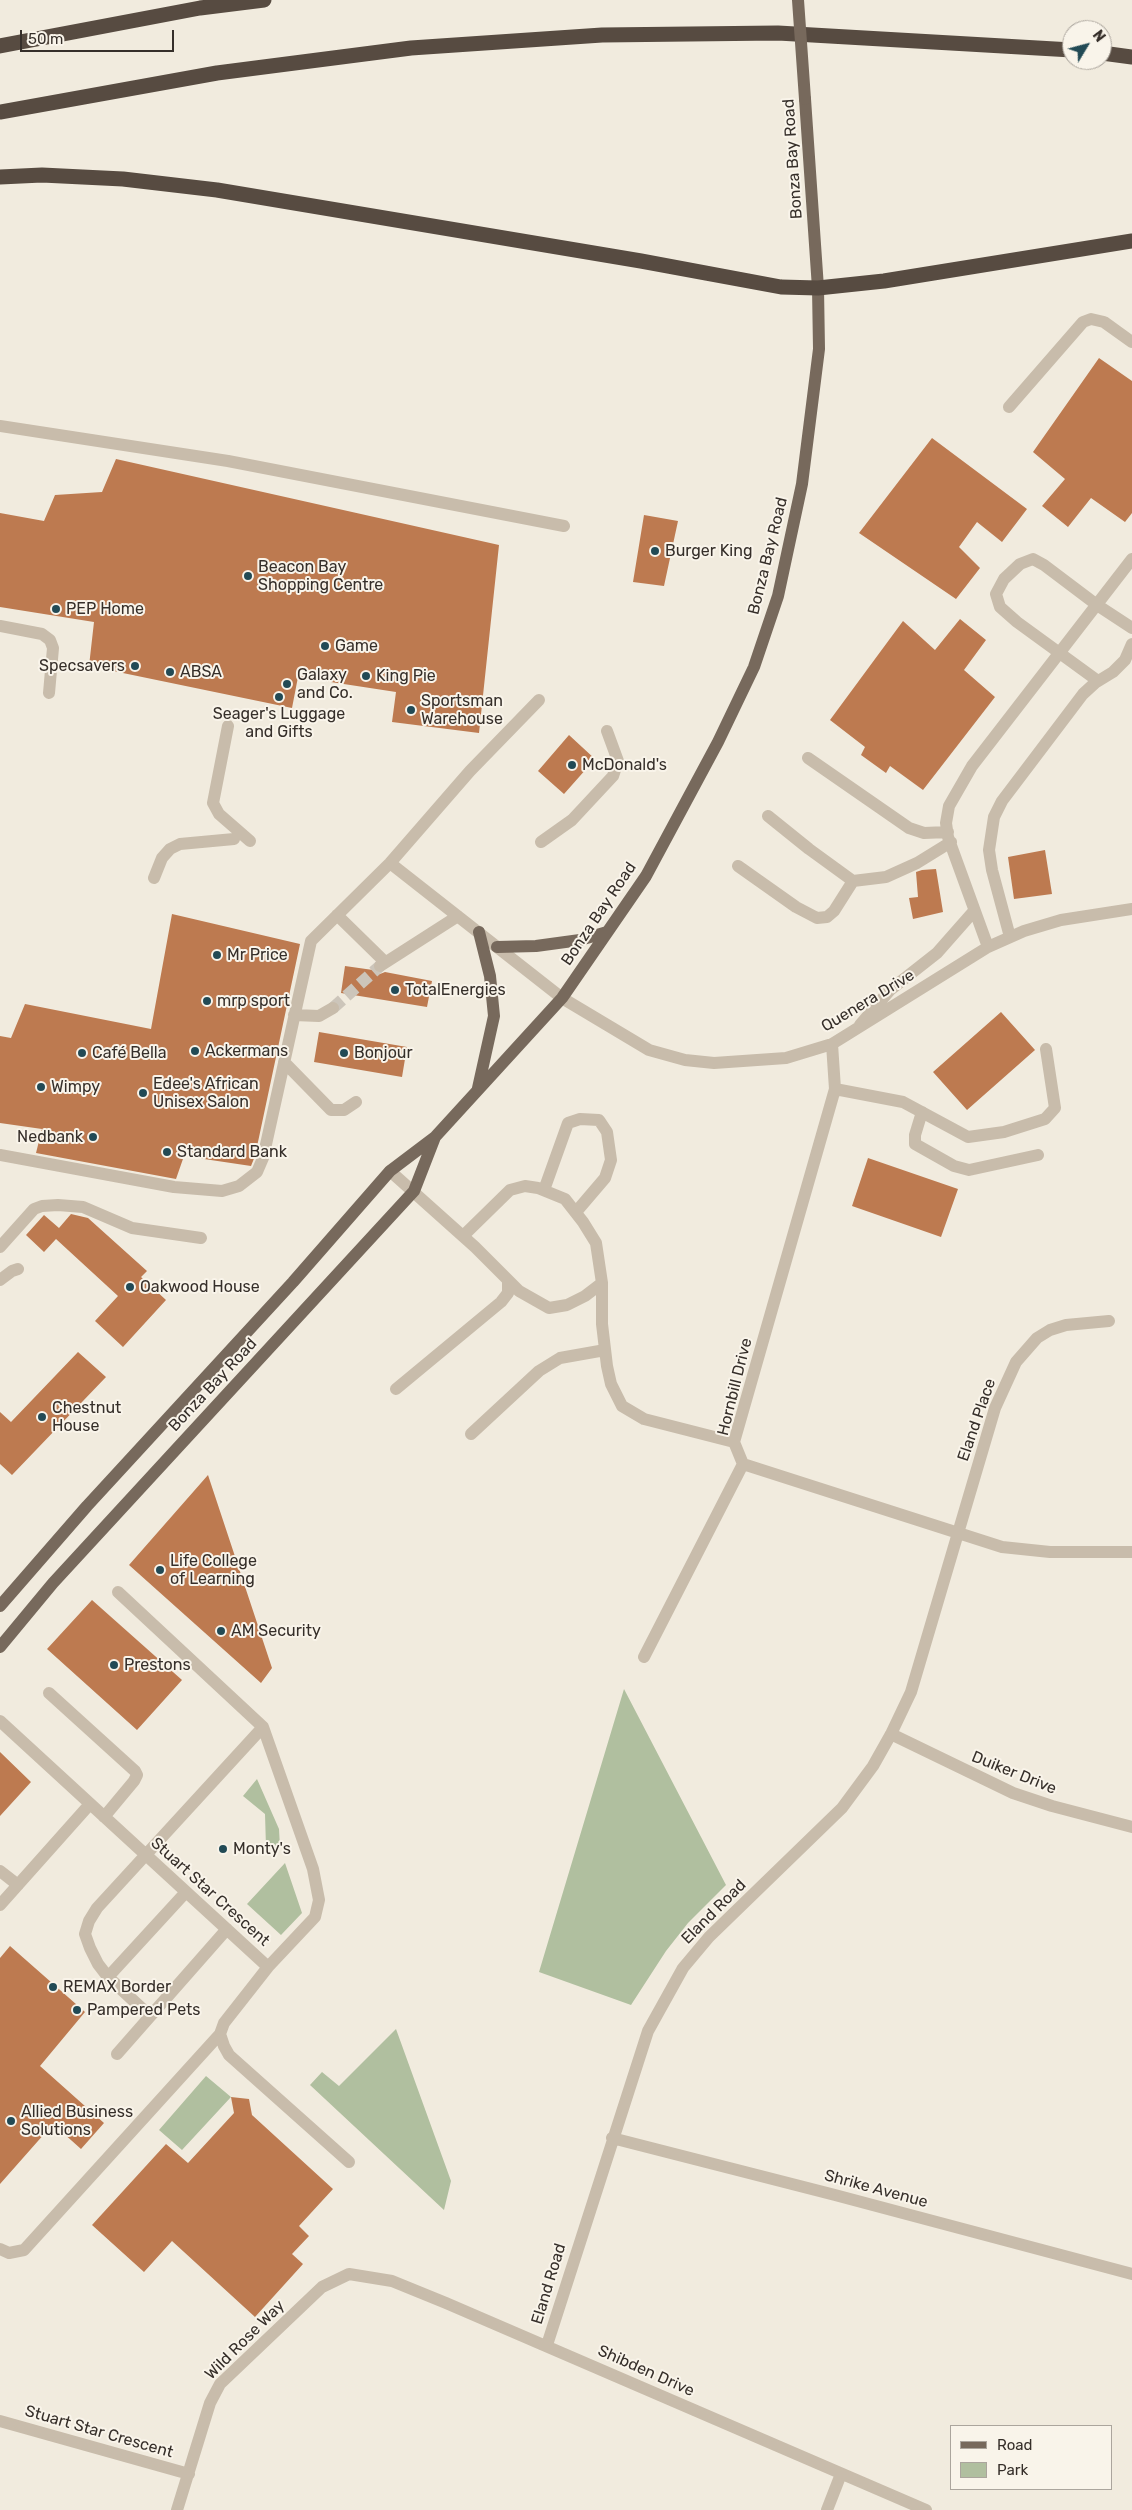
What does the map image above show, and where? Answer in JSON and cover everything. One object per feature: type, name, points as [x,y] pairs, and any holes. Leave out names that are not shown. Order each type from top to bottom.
[{"type":"highway","points":[[0,46],[200,8],[264,0]]},
{"type":"highway","points":[[0,112],[217,73],[401,49],[602,35],[778,33],[1062,49]]},
{"type":"highway","points":[[1112,54],[1132,57]]},
{"type":"highway","points":[[0,178],[42,175],[123,179],[217,190],[641,261],[763,284],[818,288],[910,277],[1132,241]]},
{"type":"main road","name":"Bonza Bay Road","points":[[0,1606],[87,1506],[293,1282],[390,1171],[435,1137],[562,998],[646,876],[718,742],[754,667],[778,596],[804,465],[819,349],[818,288],[798,0]]},
{"type":"main road","points":[[478,1091],[494,1016],[490,976],[479,932]]},
{"type":"main road","points":[[497,947],[536,946],[580,940],[607,932]]},
{"type":"main road","name":"Bonza Bay Road","points":[[0,1647],[52,1583],[414,1191],[435,1137]]},
{"type":"street","points":[[1009,407],[1083,322],[1091,319],[1104,322],[1132,342]]},
{"type":"street","points":[[0,426],[228,461],[564,526]]},
{"type":"street","points":[[1098,681],[1059,654],[1000,607],[996,594],[1004,579],[1020,564],[1033,559],[1132,628]]},
{"type":"street","points":[[988,947],[949,837],[946,823],[949,806],[972,766],[1132,559]]},
{"type":"street","points":[[0,629],[42,634],[50,640],[54,648],[49,693]]},
{"type":"street","points":[[1010,937],[992,870],[989,850],[994,817],[1002,801],[1083,694],[1098,681],[1113,672],[1125,660],[1132,644]]},
{"type":"street","points":[[0,1155],[174,1188],[222,1191],[239,1186],[257,1172],[263,1158],[311,941],[390,863],[470,772],[539,700]]},
{"type":"street","points":[[228,726],[213,803],[219,814],[250,841]]},
{"type":"street","points":[[541,842],[572,820],[614,776],[618,761],[607,731]]},
{"type":"street","points":[[808,758],[909,828],[924,833],[949,837]]},
{"type":"street","points":[[768,816],[853,881],[886,877],[917,863],[949,837]]},
{"type":"street","points":[[154,878],[162,858],[170,849],[180,844],[234,839]]},
{"type":"street","name":"Quenera Drive","points":[[390,863],[562,998],[649,1050],[685,1060],[714,1063],[786,1058],[832,1044],[988,947],[1010,937],[1061,920],[1132,909]]},
{"type":"street","points":[[738,866],[796,907],[816,918],[827,917],[834,911],[853,881]]},
{"type":"street","points":[[855,1030],[890,990],[937,953],[974,911]]},
{"type":"street","points":[[337,915],[383,964],[458,916]]},
{"type":"street","points":[[294,1015],[319,1016],[333,1008]]},
{"type":"street","name":"Hornbill Drive","points":[[743,1464],[734,1442],[835,1089],[832,1044]]},
{"type":"street","points":[[835,1089],[902,1102],[968,1137],[1004,1132],[1045,1119],[1055,1108],[1046,1049]]},
{"type":"street","points":[[284,1062],[331,1110],[344,1110],[356,1102]]},
{"type":"street","points":[[922,1112],[915,1135],[915,1144],[941,1161],[954,1166],[968,1170],[1038,1155]]},
{"type":"street","points":[[544,1190],[568,1123],[580,1119],[599,1120],[607,1132],[611,1160],[605,1178],[576,1212]]},
{"type":"street","points":[[390,1171],[463,1236],[519,1291],[549,1308],[567,1305],[585,1296],[602,1284]]},
{"type":"street","points":[[463,1236],[510,1190],[525,1186],[544,1190],[565,1199],[576,1212],[596,1243],[602,1284],[605,1350],[610,1384],[622,1406],[644,1419],[734,1442]]},
{"type":"street","points":[[0,1247],[34,1210],[42,1206],[58,1205],[83,1207],[132,1228],[201,1238]]},
{"type":"street","points":[[0,1280],[18,1269]]},
{"type":"street","points":[[396,1389],[501,1302],[508,1293],[508,1280]]},
{"type":"street","name":"Eland Place","points":[[958,1535],[995,1408],[1016,1362],[1037,1338],[1050,1330],[1066,1325],[1109,1321]]},
{"type":"street","points":[[470,1434],[539,1371],[560,1358],[605,1350]]},
{"type":"street","points":[[644,1657],[743,1464],[958,1535],[1002,1547],[1040,1551],[1132,1552]]},
{"type":"street","name":"Eland Road","points":[[547,2345],[612,2138],[648,2031],[683,1968],[709,1937],[842,1808],[873,1766],[911,1692],[958,1535]]},
{"type":"street","points":[[118,1592],[263,1728],[313,1868],[319,1900],[315,1917],[268,1967]]},
{"type":"street","points":[[49,1693],[135,1771],[137,1775],[104,1817]]},
{"type":"street","name":"Stuart Star Crescent","points":[[0,1721],[268,1967],[224,2023],[220,2034],[24,2250],[9,2254],[0,2249]]},
{"type":"street","points":[[150,2016],[108,1977],[98,1964],[85,1934],[89,1921],[96,1908],[263,1728]]},
{"type":"street","name":"Duiker Drive","points":[[891,1734],[1013,1793],[1052,1806],[1132,1827]]},
{"type":"street","points":[[0,1905],[90,1804]]},
{"type":"street","points":[[0,1871],[18,1885]]},
{"type":"street","points":[[108,1977],[186,1892]]},
{"type":"street","points":[[117,2054],[226,1929]]},
{"type":"street","points":[[220,2034],[230,2055],[349,2162]]},
{"type":"street","name":"Shrike Avenue","points":[[612,2138],[1132,2274]]},
{"type":"street","name":"Shibden Drive","points":[[349,2274],[392,2281],[547,2345],[926,2510]]},
{"type":"street","name":"Wild Rose Way","points":[[177,2510],[210,2403],[220,2384],[322,2287],[349,2274]]},
{"type":"street","name":"Stuart Star Crescent","points":[[0,2421],[189,2474]]},
{"type":"street","points":[[828,2510],[841,2474]]},
{"type":"green space","points":[[624,1689],[726,1885],[688,1923],[666,1951],[631,2005],[539,1972]]},
{"type":"green space","points":[[257,1779],[279,1829],[280,1847],[266,1847],[265,1814],[243,1796]]},
{"type":"green space","points":[[285,1863],[302,1913],[281,1935],[247,1904]]},
{"type":"green space","points":[[396,2029],[451,2181],[444,2210],[310,2085],[322,2072],[339,2086]]},
{"type":"green space","points":[[206,2076],[231,2097],[182,2150],[159,2130]]},
{"type":"building","points":[[1099,358],[1132,381],[1132,513],[1125,522],[1091,498],[1068,527],[1042,506],[1065,479],[1033,452]]},
{"type":"building","points":[[932,438],[1027,509],[1002,542],[977,522],[959,547],[980,568],[956,599],[859,533]]},
{"type":"building","name":"Beacon Bay Shopping Centre","points":[[116,459],[499,545],[479,733],[392,722],[396,692],[298,677],[292,708],[89,666],[94,622],[0,607],[0,513],[44,521],[55,495],[102,492]]},
{"type":"building","name":"Burger King","points":[[644,515],[678,521],[664,586],[633,582]]},
{"type":"building","points":[[960,619],[986,640],[964,670],[995,697],[923,790],[890,766],[886,773],[861,755],[865,747],[830,720],[903,621],[935,650]]},
{"type":"building","points":[[569,735],[595,759],[564,794],[538,771]]},
{"type":"building","points":[[1045,850],[1052,894],[1014,899],[1008,857]]},
{"type":"building","points":[[936,869],[943,912],[913,919],[909,898],[918,897],[916,872]]},
{"type":"building","points":[[172,914],[300,944],[255,1156],[251,1166],[184,1156],[176,1179],[36,1153],[42,1129],[0,1123],[0,1036],[11,1038],[25,1004],[151,1029]]},
{"type":"building","points":[[345,966],[373,970],[380,974],[385,972],[432,981],[427,1007],[341,993]]},
{"type":"building","points":[[1001,1012],[1035,1050],[967,1110],[933,1072]]},
{"type":"building","points":[[319,1032],[407,1047],[402,1077],[314,1062]]},
{"type":"building","points":[[868,1158],[958,1189],[941,1237],[852,1206]]},
{"type":"building","name":"Oakwood House","points":[[71,1214],[88,1218],[147,1271],[141,1277],[166,1300],[123,1347],[95,1321],[118,1296],[56,1239],[44,1252],[26,1235],[44,1215],[59,1228]]},
{"type":"building","name":"Chestnut House","points":[[78,1352],[106,1377],[12,1475],[0,1464],[0,1412],[11,1422]]},
{"type":"building","points":[[208,1475],[272,1668],[261,1683],[129,1565]]},
{"type":"building","name":"Prestons","points":[[92,1600],[182,1680],[137,1730],[47,1649]]},
{"type":"building","points":[[0,1752],[31,1782],[0,1816]]},
{"type":"building","points":[[10,1946],[85,2012],[40,2066],[104,2123],[81,2149],[53,2124],[0,2184],[0,1958]]},
{"type":"building","points":[[231,2097],[249,2099],[252,2115],[333,2189],[299,2226],[309,2236],[292,2254],[303,2264],[255,2317],[172,2241],[144,2272],[92,2225],[166,2144],[188,2163],[234,2113]]},
{"type":"tunnel","points":[[333,1008],[380,966]]},
{"type":"place","name":"Burger King","points":[[655,551]]},
{"type":"place","name":"Beacon Bay Shopping Centre","points":[[248,576]]},
{"type":"place","name":"PEP Home","points":[[56,609]]},
{"type":"place","name":"Game","points":[[325,646]]},
{"type":"place","name":"Specsavers","points":[[135,666]]},
{"type":"place","name":"ABSA","points":[[170,672]]},
{"type":"place","name":"King Pie","points":[[366,676]]},
{"type":"place","name":"Galaxy and Co.","points":[[287,684]]},
{"type":"place","name":"Seager's Luggage and Gifts","points":[[279,697]]},
{"type":"place","name":"Sportsman Warehouse","points":[[411,710]]},
{"type":"place","name":"McDonald's","points":[[572,765]]},
{"type":"place","name":"Mr Price","points":[[217,955]]},
{"type":"place","name":"TotalEnergies","points":[[395,990]]},
{"type":"place","name":"mrp sport","points":[[207,1001]]},
{"type":"place","name":"Ackermans","points":[[195,1051]]},
{"type":"place","name":"Café Bella","points":[[82,1053]]},
{"type":"place","name":"Bonjour","points":[[344,1053]]},
{"type":"place","name":"Wimpy","points":[[41,1087]]},
{"type":"place","name":"Edee's African Unisex Salon","points":[[143,1093]]},
{"type":"place","name":"Nedbank","points":[[93,1137]]},
{"type":"place","name":"Standard Bank","points":[[167,1152]]},
{"type":"place","name":"Oakwood House","points":[[130,1287]]},
{"type":"place","name":"Chestnut House","points":[[42,1417]]},
{"type":"place","name":"Life College of Learning","points":[[160,1570]]},
{"type":"place","name":"AM Security","points":[[221,1631]]},
{"type":"place","name":"Prestons","points":[[114,1665]]},
{"type":"place","name":"Monty's","points":[[223,1849]]},
{"type":"place","name":"REMAX Border","points":[[53,1987]]},
{"type":"place","name":"Pampered Pets","points":[[77,2010]]},
{"type":"place","name":"Allied Business Solutions","points":[[11,2121]]}]
